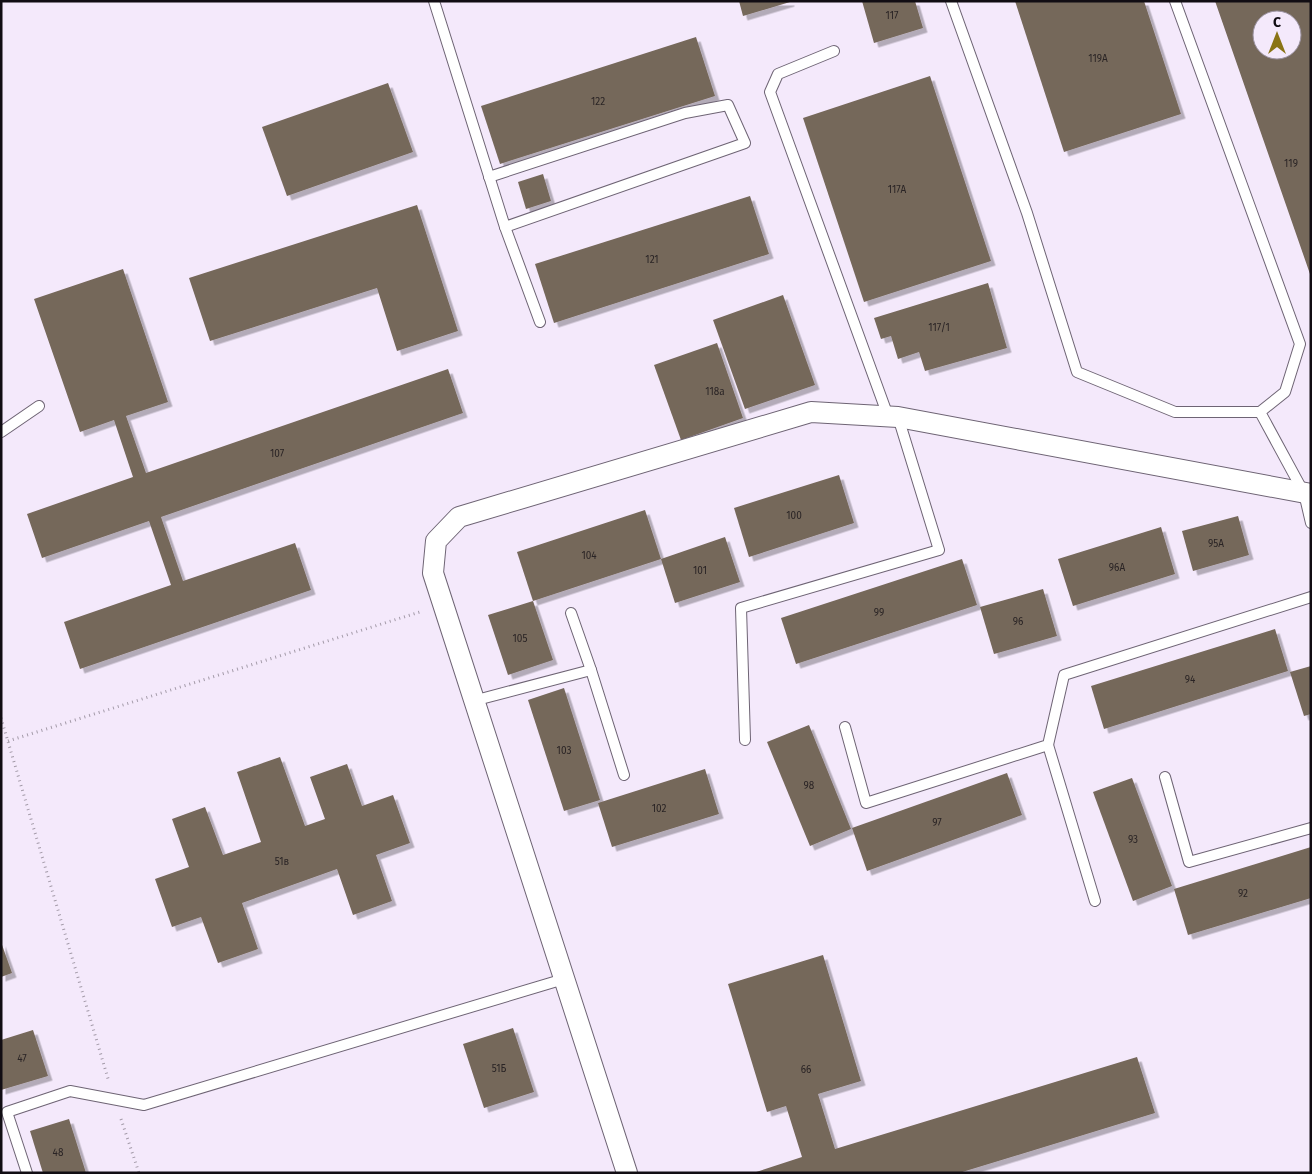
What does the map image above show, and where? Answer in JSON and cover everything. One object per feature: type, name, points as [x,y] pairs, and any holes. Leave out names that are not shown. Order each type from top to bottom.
[{"type":"street","points":[[627,1173],[433,573],[436,541],[459,517],[811,412],[893,417],[1307,493]]},
{"type":"lane","points":[[434,1],[505,227],[540,322]]},
{"type":"lane","points":[[951,1],[1027,213],[1077,372],[1175,412],[1260,412],[1285,392],[1300,344],[1175,1]]},
{"type":"lane","points":[[745,740],[741,608],[939,550],[893,417],[770,92],[778,74],[834,51]]},
{"type":"lane","points":[[489,177],[686,112],[728,106],[745,143],[505,227]]},
{"type":"lane","points":[[1,432],[40,406]]},
{"type":"lane","points":[[1260,412],[1307,493],[1311,523]]},
{"type":"lane","points":[[1095,901],[1048,745],[1064,675],[1311,597]]},
{"type":"lane","points":[[571,612],[624,775]]},
{"type":"lane","points":[[473,701],[591,670]]},
{"type":"lane","points":[[845,728],[866,803],[1048,745]]},
{"type":"lane","points":[[1165,777],[1189,862],[1311,828]]},
{"type":"lane","points":[[27,1173],[7,1112],[70,1091],[144,1105],[564,979]]},
{"type":"path","points":[[8,741],[443,605]]},
{"type":"path","points":[[1,718],[115,1100],[139,1173]]},
{"type":"building","points":[[739,1],[790,1],[790,2],[743,16]]},
{"type":"building","points":[[862,1],[915,1],[923,28],[874,43]]},
{"type":"building","points":[[1015,1],[1144,1],[1181,114],[1064,152]]},
{"type":"building","points":[[1215,1],[1311,1],[1310,274]]},
{"type":"building","points":[[696,37],[715,96],[500,164],[481,106]]},
{"type":"building","points":[[930,76],[991,261],[864,302],[803,118]]},
{"type":"building","points":[[388,83],[413,152],[287,196],[262,127]]},
{"type":"building","points":[[543,174],[551,201],[526,209],[518,182]]},
{"type":"building","points":[[750,196],[769,254],[554,323],[535,264]]},
{"type":"building","points":[[417,205],[458,331],[397,351],[377,288],[210,341],[189,278]]},
{"type":"building","points":[[123,269],[168,402],[126,416],[146,473],[448,369],[463,413],[161,517],[183,581],[295,543],[311,590],[80,669],[64,622],[171,585],[149,521],[42,558],[27,514],[133,477],[114,420],[80,432],[34,299]]},
{"type":"building","points":[[988,283],[1007,348],[925,371],[919,352],[898,359],[891,336],[881,339],[874,318]]},
{"type":"building","points":[[783,295],[815,385],[745,409],[713,320]]},
{"type":"building","points":[[717,343],[743,418],[681,440],[654,365]]},
{"type":"building","points":[[839,475],[854,523],[749,557],[734,508]]},
{"type":"building","points":[[645,510],[661,559],[533,601],[517,552]]},
{"type":"building","points":[[1238,516],[1249,555],[1193,571],[1182,531]]},
{"type":"building","points":[[1161,527],[1175,574],[1073,606],[1058,559]]},
{"type":"building","points":[[725,537],[740,582],[675,603],[661,559]]},
{"type":"building","points":[[962,559],[977,605],[796,664],[781,618]]},
{"type":"building","points":[[1043,589],[1057,636],[994,654],[980,607]]},
{"type":"building","points":[[533,601],[553,660],[508,675],[488,615]]},
{"type":"building","points":[[1275,629],[1288,671],[1104,729],[1091,686]]},
{"type":"building","points":[[1311,666],[1311,714],[1304,716],[1290,672]]},
{"type":"building","points":[[564,688],[600,800],[564,811],[528,700]]},
{"type":"building","points":[[809,725],[851,829],[810,846],[767,742]]},
{"type":"building","points":[[280,757],[305,826],[325,819],[310,777],[347,764],[362,806],[393,795],[410,843],[376,855],[392,901],[353,915],[337,869],[242,903],[258,949],[218,963],[201,917],[172,927],[155,879],[189,867],[172,819],[205,807],[223,855],[261,842],[237,772]]},
{"type":"building","points":[[705,769],[719,814],[612,847],[598,803]]},
{"type":"building","points":[[1007,773],[1022,815],[867,871],[852,828]]},
{"type":"building","points":[[1132,778],[1172,886],[1133,901],[1093,792]]},
{"type":"building","points":[[1311,847],[1311,898],[1188,935],[1174,889]]},
{"type":"building","points":[[1,942],[12,973],[1,977]]},
{"type":"building","points":[[823,955],[861,1081],[818,1094],[835,1149],[1137,1057],[1155,1113],[959,1173],[753,1173],[802,1157],[786,1106],[767,1112],[728,984]]},
{"type":"building","points":[[513,1028],[534,1092],[484,1108],[463,1044]]},
{"type":"building","points":[[33,1030],[48,1076],[1,1090],[1,1040]]},
{"type":"building","points":[[69,1119],[86,1173],[43,1173],[30,1131]]}]
